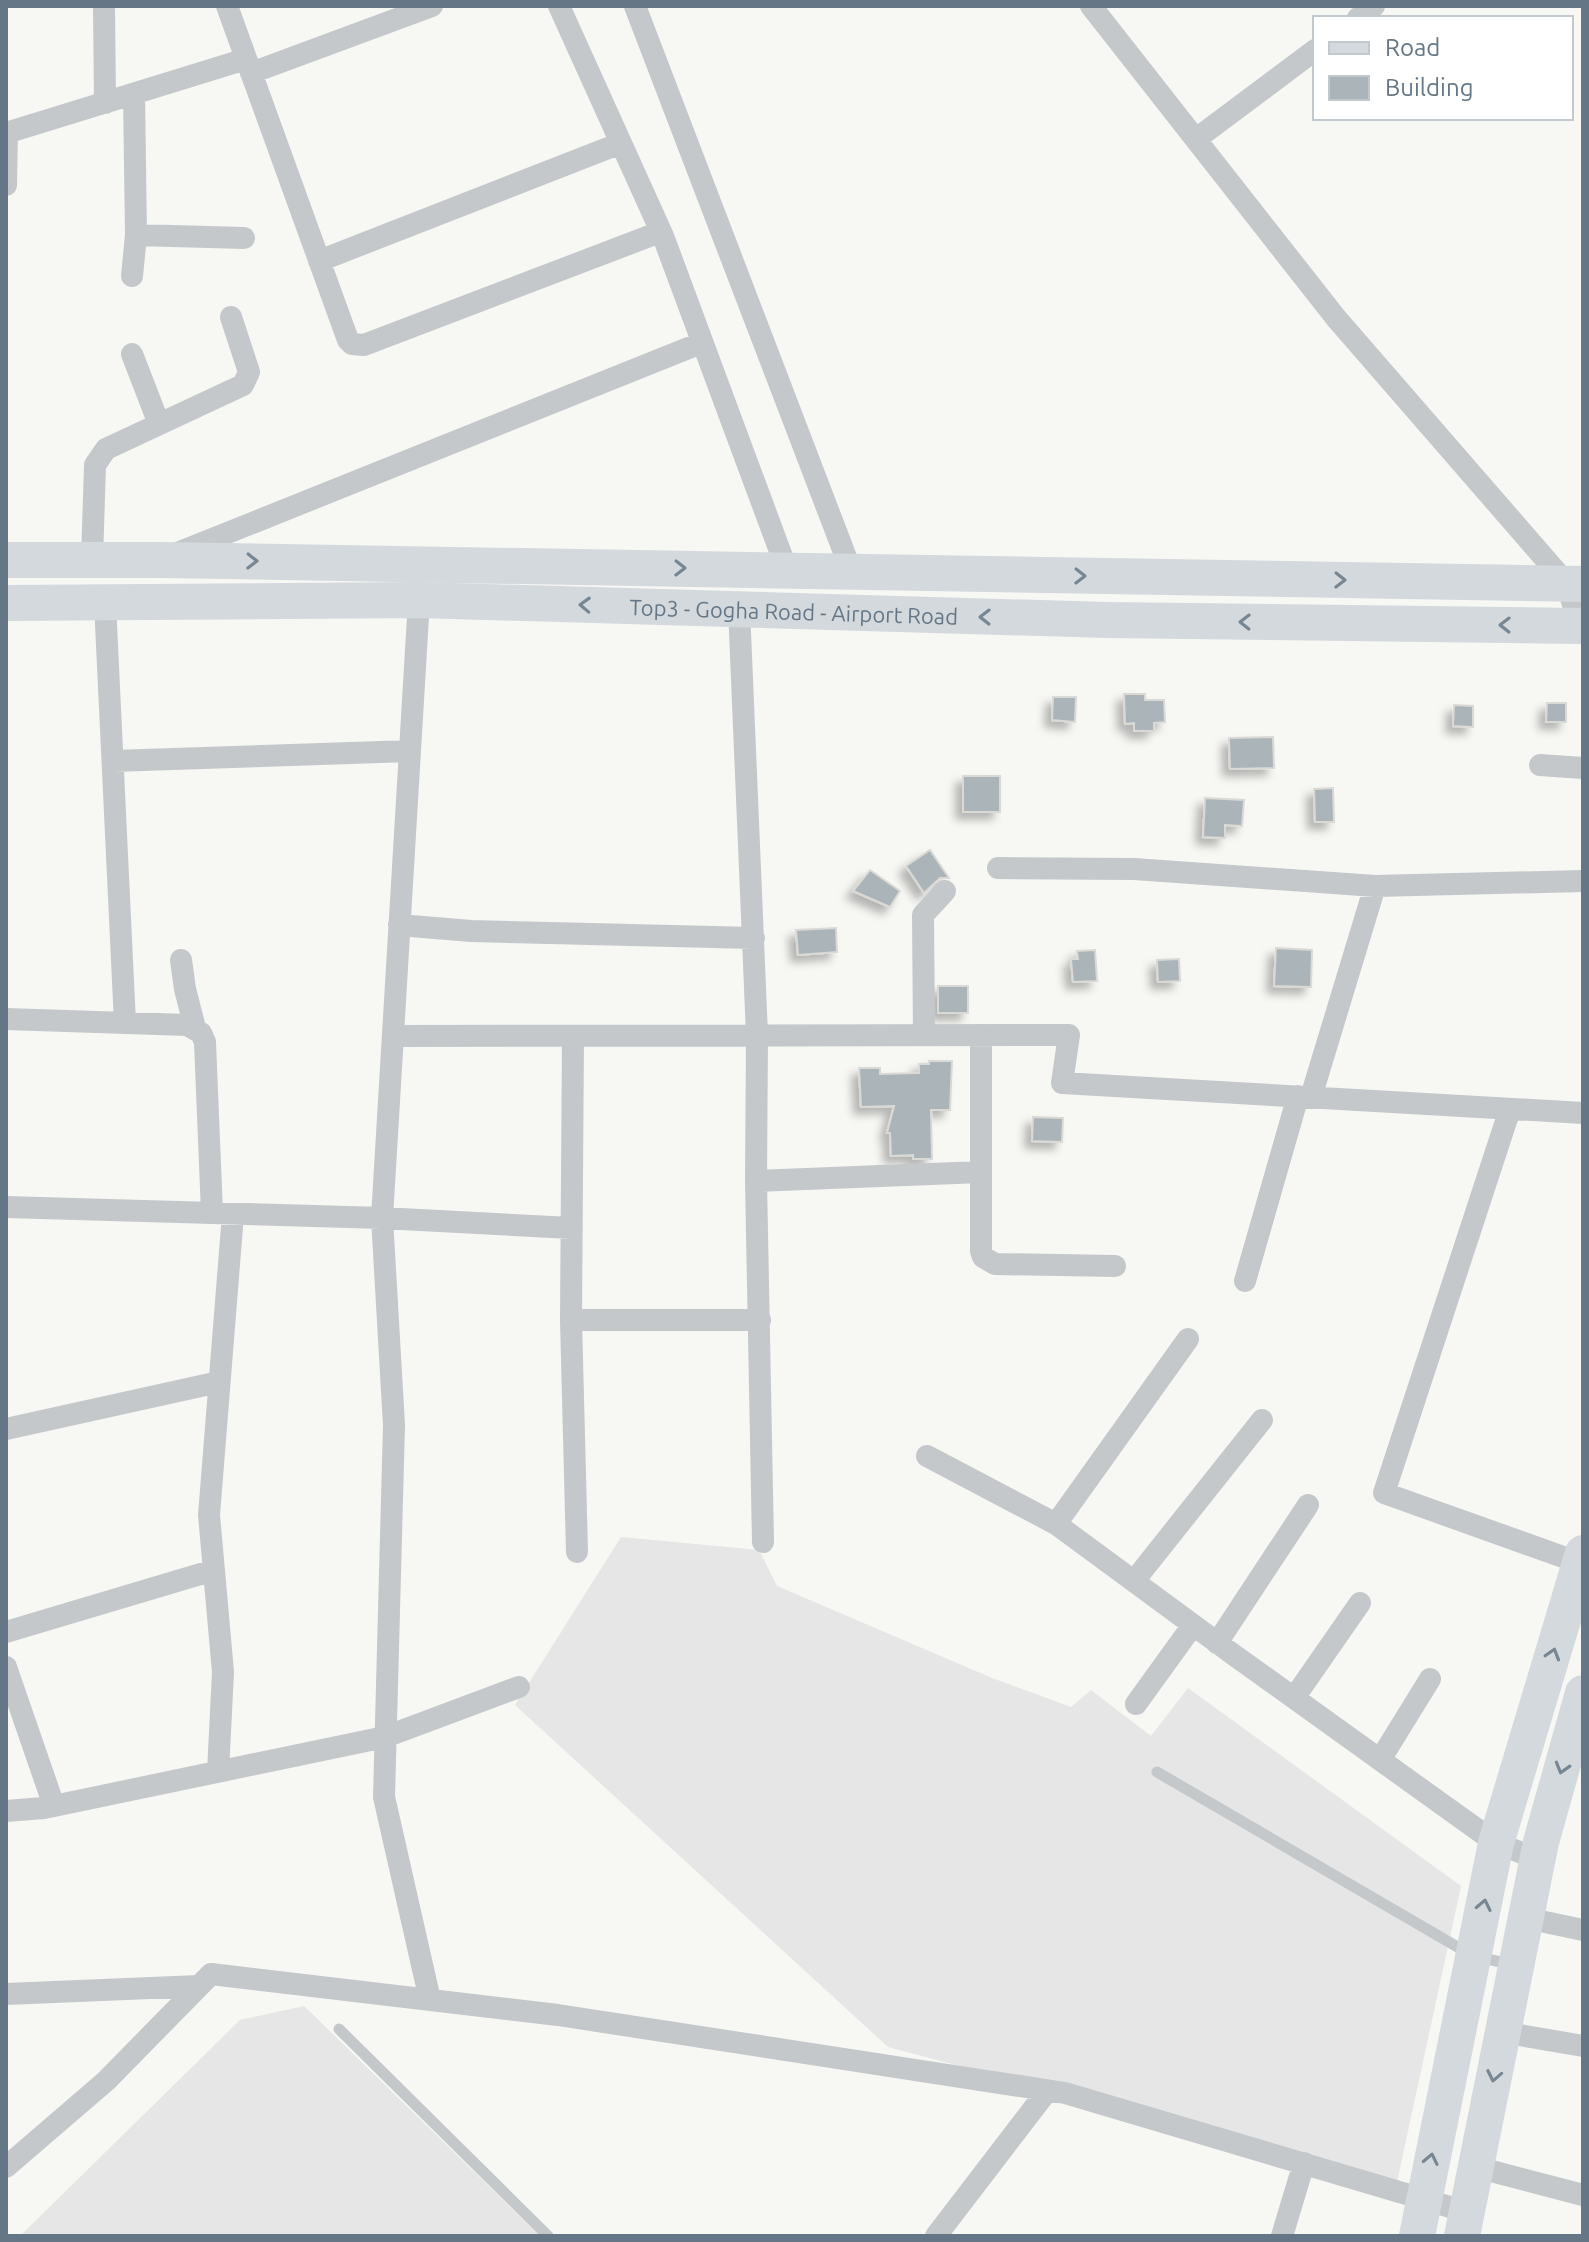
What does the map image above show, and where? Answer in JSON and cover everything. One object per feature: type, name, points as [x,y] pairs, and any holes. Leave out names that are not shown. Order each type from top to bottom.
[{"type":"main road","name":"Top3 - Gogha Road - Airport Road","points":[[6,560],[1575,584]]},
{"type":"main road","name":"Top3 - Gogha Road - Airport Road","points":[[6,603],[419,600],[1107,620],[1581,626]]},
{"type":"main road","points":[[1417,2236],[1496,1843],[1581,1558]]},
{"type":"main road","points":[[1464,2224],[1538,1859],[1583,1693]]},
{"type":"street","points":[[104,6],[105,103]]},
{"type":"street","points":[[227,6],[348,340],[357,346],[660,232]]},
{"type":"street","points":[[6,185],[7,133],[134,94],[249,66],[432,6]]},
{"type":"street","points":[[559,6],[660,232],[787,570]]},
{"type":"street","points":[[635,6],[852,573]]},
{"type":"street","points":[[1091,6],[1336,318],[1575,584],[1581,626]]},
{"type":"street","points":[[1196,139],[1313,51]]},
{"type":"street","points":[[132,276],[136,235],[134,94]]},
{"type":"street","points":[[319,261],[621,143]]},
{"type":"street","points":[[136,235],[244,238]]},
{"type":"street","points":[[92,560],[95,465],[99,456],[106,449],[243,385],[249,372],[231,317]]},
{"type":"street","points":[[160,560],[701,343]]},
{"type":"street","points":[[132,354],[159,424]]},
{"type":"street","points":[[419,600],[382,1218],[394,1425],[384,1797],[430,2000]]},
{"type":"street","points":[[105,603],[125,1023]]},
{"type":"street","points":[[739,608],[757,1035],[756,1181],[763,1542]]},
{"type":"street","points":[[113,761],[410,751]]},
{"type":"street","points":[[1540,765],[1583,768]]},
{"type":"street","points":[[998,868],[1134,869],[1375,886],[1583,881]]},
{"type":"street","points":[[1245,1281],[1375,886]]},
{"type":"street","points":[[924,1035],[922,922],[927,909],[945,891]]},
{"type":"street","points":[[399,925],[471,931],[754,938]]},
{"type":"street","points":[[181,960],[195,1028],[205,1042],[222,1214],[219,1382],[209,1515],[223,1672],[218,1772]]},
{"type":"street","points":[[6,1019],[187,1025],[195,1028]]},
{"type":"street","points":[[981,1035],[981,1251],[989,1262],[1115,1266]]},
{"type":"street","points":[[393,1036],[1069,1035],[1062,1083],[1583,1113]]},
{"type":"street","points":[[573,1036],[571,1320],[577,1552]]},
{"type":"street","points":[[1510,1109],[1384,1493],[1581,1558]]},
{"type":"street","points":[[756,1181],[981,1172]]},
{"type":"street","points":[[6,1207],[382,1218],[571,1228]]},
{"type":"street","points":[[571,1320],[760,1320]]},
{"type":"street","points":[[1056,1524],[1188,1339]]},
{"type":"street","points":[[6,1429],[219,1382]]},
{"type":"street","points":[[1134,1581],[1262,1420]]},
{"type":"street","points":[[927,1456],[1056,1524],[1496,1843],[1538,1859]]},
{"type":"street","points":[[1217,1643],[1308,1505]]},
{"type":"street","points":[[6,1632],[214,1570]]},
{"type":"street","points":[[1294,1698],[1360,1603]]},
{"type":"street","points":[[1136,1704],[1193,1625]]},
{"type":"street","points":[[6,1667],[54,1806]]},
{"type":"street","points":[[1380,1760],[1430,1679]]},
{"type":"street","points":[[6,1811],[54,1806],[385,1737],[519,1687]]},
{"type":"street","points":[[1526,1918],[1583,1930]]},
{"type":"street","points":[[6,2167],[106,2081],[211,1974],[558,2015],[1047,2091],[1423,2198],[1464,2224]]},
{"type":"street","points":[[6,1994],[199,1986]]},
{"type":"street","points":[[1502,2032],[1583,2046]]},
{"type":"street","points":[[936,2236],[1047,2091]]},
{"type":"street","points":[[1282,2236],[1304,2163]]},
{"type":"street","points":[[1476,2167],[1583,2195]]},
{"type":"lane","points":[[1157,1772],[1473,1956],[1516,1965]]},
{"type":"lane","points":[[339,2029],[548,2236]]},
{"type":"shaded area","points":[[621,1537],[759,1550],[777,1586],[992,1678],[1071,1707],[1091,1690],[1151,1736],[1188,1688],[1461,1886],[1397,2182],[888,2047],[515,1705]]},
{"type":"shaded area","points":[[304,2006],[540,2236],[20,2236],[240,2020]]},
{"type":"building","points":[[1124,694],[1145,694],[1145,700],[1164,700],[1165,722],[1154,723],[1154,731],[1134,731],[1134,723],[1125,724]]},
{"type":"building","points":[[1053,697],[1076,697],[1075,722],[1052,720]]},
{"type":"building","points":[[1547,703],[1566,703],[1566,722],[1546,722]]},
{"type":"building","points":[[1454,705],[1473,706],[1473,727],[1453,726]]},
{"type":"building","points":[[1273,737],[1274,768],[1230,769],[1229,738]]},
{"type":"building","points":[[963,776],[1000,776],[1000,812],[963,812]]},
{"type":"building","points":[[1333,788],[1334,822],[1315,822],[1314,789]]},
{"type":"building","points":[[1205,798],[1244,800],[1242,826],[1225,825],[1225,838],[1203,837]]},
{"type":"building","points":[[930,850],[949,878],[940,878],[924,893],[906,866]]},
{"type":"building","points":[[870,870],[900,891],[890,907],[853,891]]},
{"type":"building","points":[[836,928],[837,952],[798,955],[796,930]]},
{"type":"building","points":[[1276,948],[1312,950],[1311,987],[1274,986]]},
{"type":"building","points":[[1095,950],[1097,981],[1073,982],[1071,959],[1078,959],[1077,951]]},
{"type":"building","points":[[1179,959],[1180,981],[1158,982],[1157,960]]},
{"type":"building","points":[[938,986],[968,986],[968,1013],[938,1013]]},
{"type":"building","points":[[929,1061],[952,1061],[950,1110],[931,1110],[932,1159],[913,1159],[913,1155],[891,1156],[890,1133],[887,1133],[894,1106],[861,1107],[859,1068],[880,1068],[880,1074],[919,1073],[919,1064],[929,1064]]},
{"type":"building","points":[[1033,1117],[1063,1118],[1062,1142],[1032,1141]]}]
